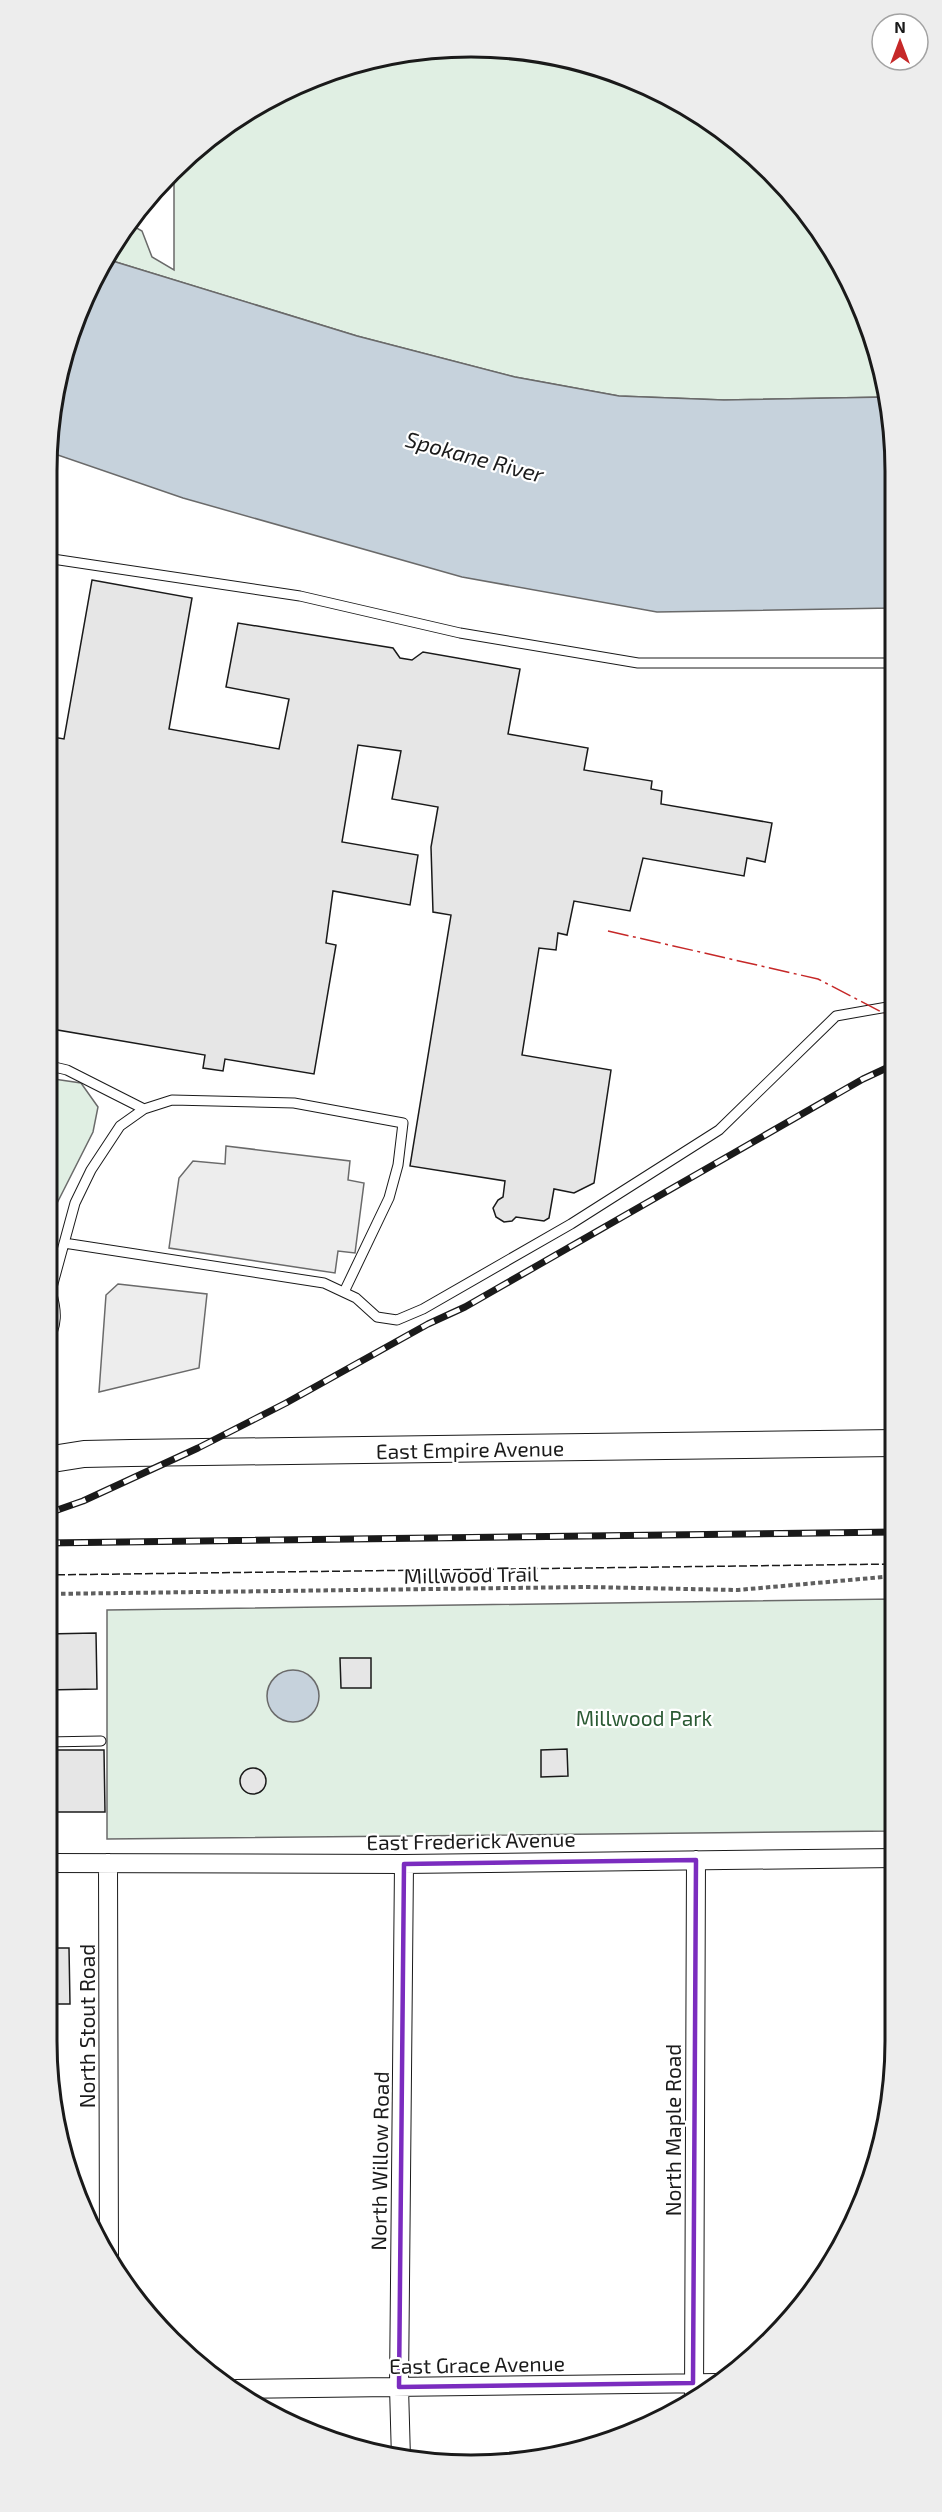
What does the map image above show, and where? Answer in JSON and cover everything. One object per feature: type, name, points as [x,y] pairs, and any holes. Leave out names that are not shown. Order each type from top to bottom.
[{"type":"street","name":"East Empire Avenue","points":[[57,1458],[84,1454],[131,1453],[885,1443]]},
{"type":"street","name":"East Frederick Avenue","points":[[57,1863],[404,1864],[885,1858]]},
{"type":"street","name":"North Maple Road","points":[[694,2390],[696,1860]]},
{"type":"street","name":"North Stout Road","points":[[108,1863],[109,2242]]},
{"type":"street","name":"North Willow Road","points":[[401,2449],[399,2387],[404,1864]]},
{"type":"street","name":"East Grace Avenue","points":[[248,2390],[399,2387],[690,2392]]},
{"type":"lane","points":[[57,560],[300,596],[460,633],[638,663],[885,663]]},
{"type":"lane","points":[[64,1243],[324,1283],[356,1298],[377,1317],[397,1320],[423,1309],[571,1224],[719,1130],[836,1016],[885,1007]]},
{"type":"lane","points":[[57,1068],[67,1070],[144,1109]]},
{"type":"lane","points":[[57,1266],[75,1203],[91,1170],[120,1126],[144,1109],[172,1100],[294,1103],[403,1123],[398,1165],[389,1198],[344,1292]]},
{"type":"lane","points":[[57,1742],[101,1741]]},
{"type":"path","name":"Millwood Trail","points":[[57,1594],[587,1587],[738,1590],[885,1577]]},
{"type":"highlighted area","points":[[696,1860],[693,2383],[399,2387],[404,1864]]},
{"type":"green space","points":[[471,57],[552,65],[604,79],[678,112],[723,143],[764,178],[799,219],[830,264],[863,338],[878,397],[724,400],[619,396],[515,377],[357,336],[114,261],[137,228],[142,231],[152,257],[174,270],[174,182],[219,143],[264,112],[338,79],[390,65]]},
{"type":"green space","points":[[57,1079],[81,1083],[98,1107],[93,1132],[57,1203]]},
{"type":"green space","name":"Millwood Park","points":[[885,1599],[885,1831],[107,1839],[107,1610]]},
{"type":"shaded area","points":[[226,1146],[350,1161],[348,1180],[364,1183],[355,1253],[338,1251],[335,1273],[169,1248],[179,1178],[193,1161],[225,1164]]},
{"type":"shaded area","points":[[118,1284],[207,1294],[199,1368],[99,1392],[106,1295]]},
{"type":"water","name":"Spokane River","points":[[114,261],[357,336],[515,377],[619,396],[724,400],[878,397],[885,471],[885,608],[657,612],[462,577],[183,498],[58,455],[61,417],[71,364],[89,313]]},
{"type":"water","points":[[293,1670],[303,1672],[311,1678],[317,1686],[319,1696],[317,1706],[311,1714],[303,1720],[293,1722],[283,1720],[275,1714],[269,1706],[267,1696],[269,1686],[275,1678],[283,1672]]},
{"type":"building","points":[[92,580],[192,598],[169,729],[279,749],[289,699],[226,687],[238,623],[393,648],[400,658],[412,660],[423,652],[520,669],[508,734],[588,748],[584,770],[652,781],[651,789],[662,791],[661,804],[772,823],[765,862],[747,858],[744,876],[643,858],[630,911],[574,901],[567,935],[558,933],[556,950],[539,948],[522,1055],[611,1070],[594,1183],[574,1193],[554,1189],[549,1218],[544,1221],[516,1217],[512,1221],[504,1222],[496,1217],[493,1208],[503,1197],[505,1181],[410,1166],[451,915],[433,912],[431,847],[438,807],[392,799],[401,751],[358,745],[342,842],[418,855],[410,905],[333,891],[326,943],[336,945],[314,1074],[225,1059],[223,1071],[203,1068],[205,1055],[57,1030],[57,738],[64,739]]},
{"type":"building","points":[[96,1633],[97,1689],[57,1690],[57,1634]]},
{"type":"building","points":[[340,1658],[371,1658],[371,1688],[341,1688]]},
{"type":"building","points":[[567,1749],[568,1776],[541,1777],[541,1750]]},
{"type":"building","points":[[57,1750],[104,1750],[105,1812],[57,1812]]},
{"type":"building","points":[[253,1768],[262,1772],[266,1781],[262,1790],[253,1794],[244,1790],[240,1781],[244,1772]]},
{"type":"building","points":[[57,1948],[69,1948],[70,2004],[57,2004]]},
{"type":"railway","points":[[57,1510],[83,1501],[198,1448],[286,1403],[428,1324],[465,1307],[863,1079],[885,1069]]},
{"type":"railway","points":[[57,1543],[885,1532]]},
{"type":"fence","points":[[57,1575],[885,1564]]},
{"type":"power","points":[[608,931],[818,979],[885,1014]]}]
